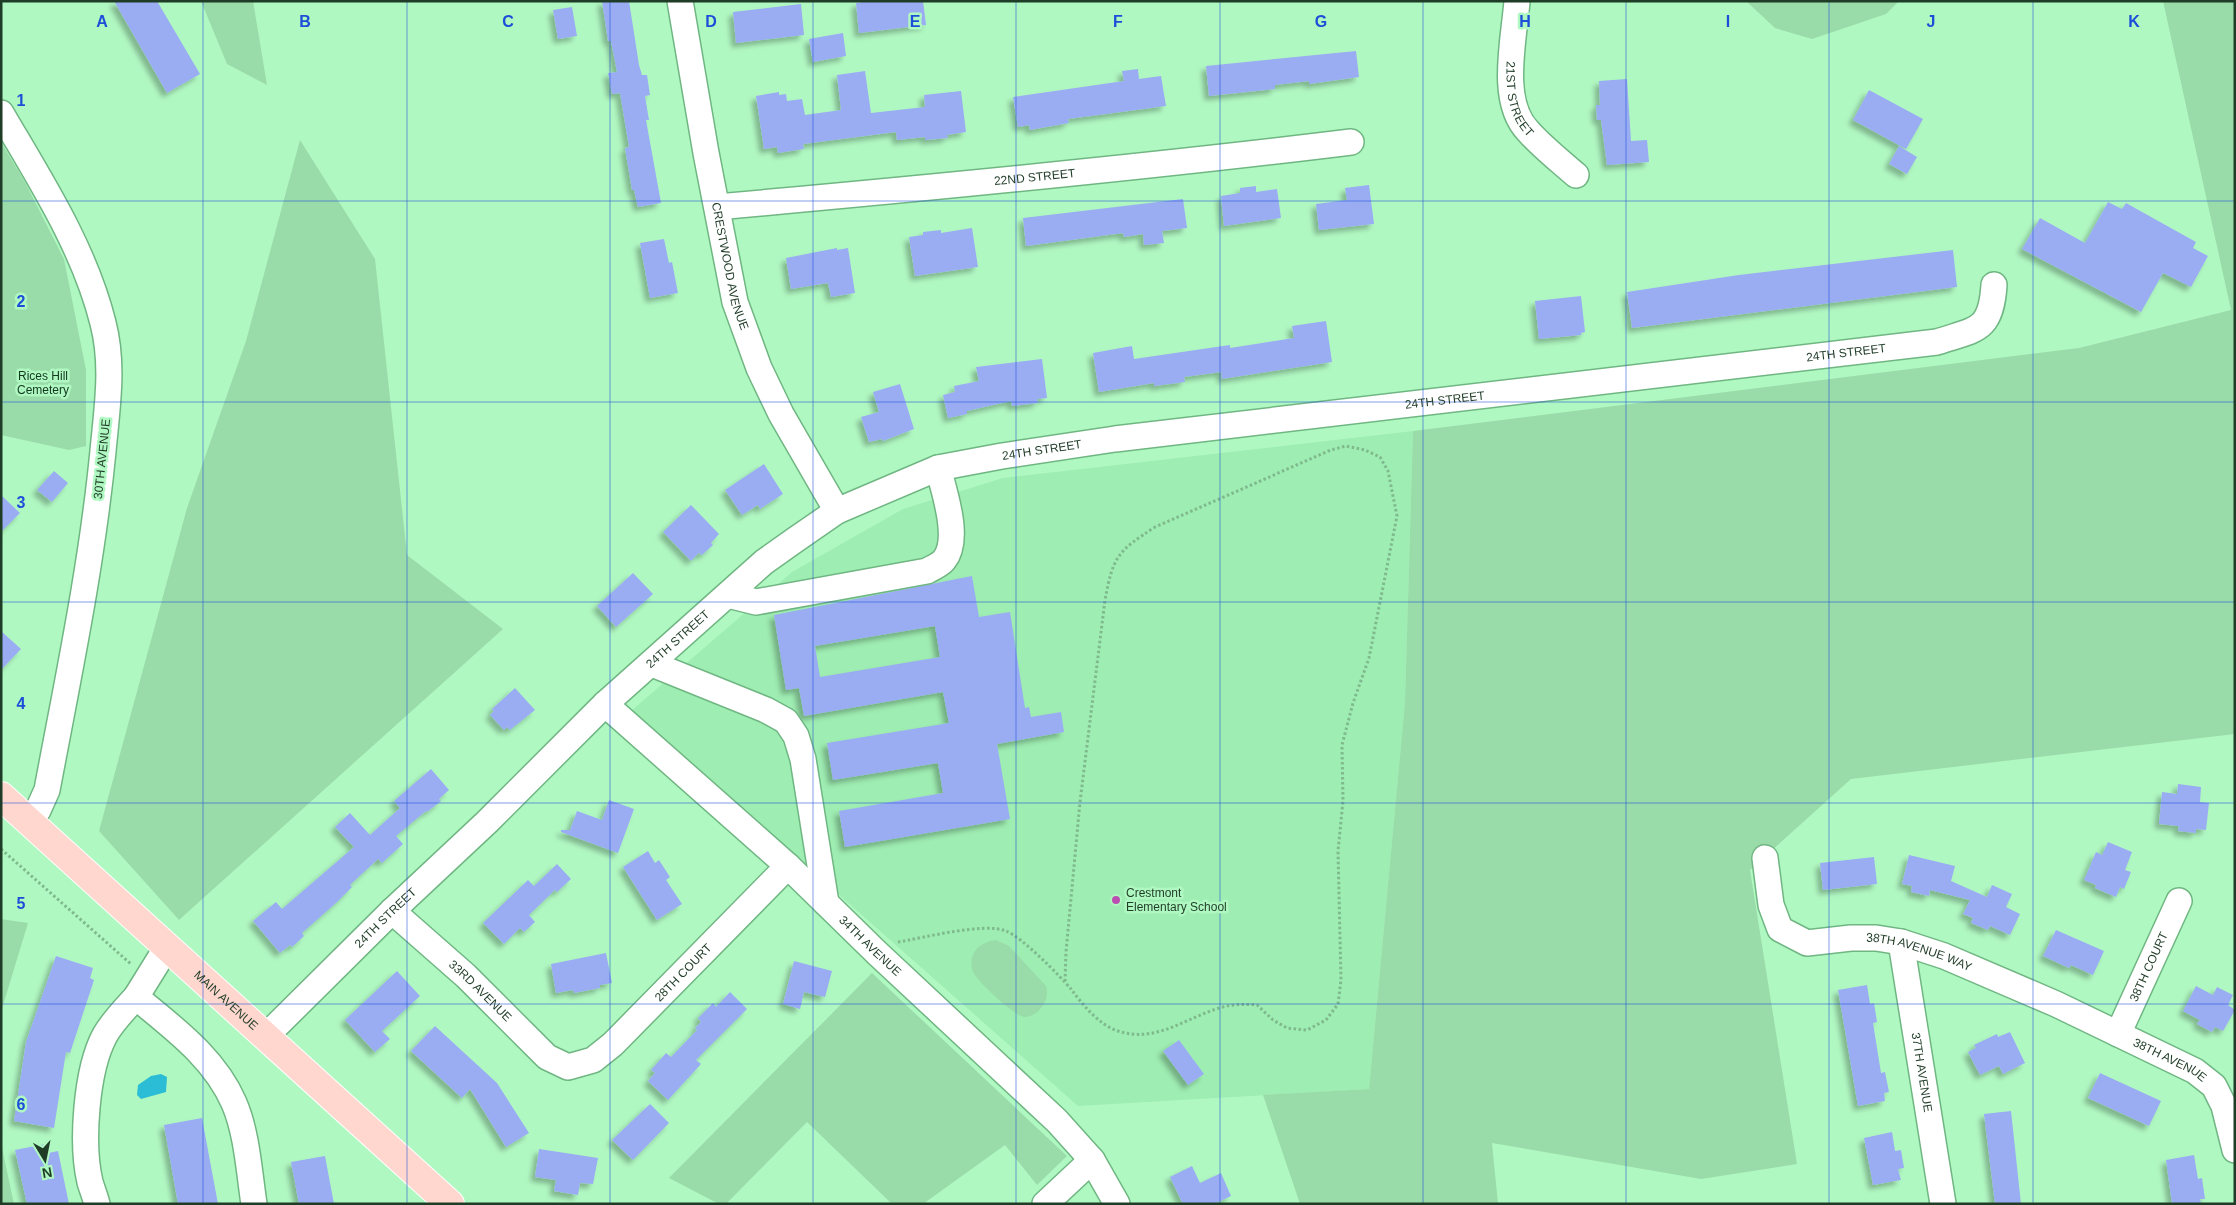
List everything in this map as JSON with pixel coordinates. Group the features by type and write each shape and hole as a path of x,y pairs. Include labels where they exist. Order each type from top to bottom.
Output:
{"main road":[{"name":"MAIN AVENUE","path":"1,796 450,1204"}],"street":[{"name":"CRESTWOOD AVENUE","path":"680,1 734,302 760,368 781,414 837,511"},
{"name":"21ST STREET","path":"1517,1 1510,89 1515,111 1527,130 1576,175"},
{"name":"30TH AVENUE","path":"1,113 80,253 104,324 110,374 98,496 80,614 47,790 38,810 29,822"},
{"name":"22ND STREET","path":"717,207 887,192 1245,155 1351,142"},
{"name":"24TH STREET","path":"266,1036 392,911 487,822 605,704 764,562 837,511 938,468 1002,456 1116,439 1937,342 1979,328 1993,307 1994,285"},
{"path":"728,595 756,602 928,571 945,560 953,536 938,468"},
{"path":"652,664 766,710 786,721 796,736 803,759 826,903"},
{"name":"34TH AVENUE","path":"605,704 788,866 870,946 1057,1121 1092,1160 1117,1204"},
{"name":"38TH AVENUE WAY","path":"1765,858 1771,905 1780,929 1807,943 1851,938 1876,938 1901,942 1944,956 1990,975 2118,1034"},
{"name":"28TH COURT","path":"568,1067 592,1060 613,1044 788,866"},
{"name":"38TH COURT","path":"2118,1034 2179,901"},
{"name":"33RD AVENUE","path":"392,911 466,976 547,1056 568,1067"},
{"name":"37TH AVENUE","path":"1901,942 1943,1204"},
{"path":"97,1204 90,1180 85,1133 90,1086 95,1062 104,1036 142,988 167,948"},
{"path":"142,988 209,1062 223,1082 234,1103 241,1126 254,1204"},
{"name":"38TH AVENUE","path":"2118,1034 2195,1071 2214,1086 2224,1106 2235,1150"},
{"path":"1045,1204 1092,1160"}],"path":[{"path":"870,946 981,928 1006,931 1024,944 1065,982 1088,1011 1118,1031 1145,1034 1174,1028 1222,1007 1241,1004 1257,1005 1273,1020 1287,1028 1307,1030 1326,1020 1338,1004 1341,980 1338,851 1343,801 1342,745 1353,703 1369,658 1397,516 1388,470 1380,457 1365,450 1346,446 1332,450 1155,527 1119,554 1110,574 1104,610 1080,802 1065,982"},
{"path":"1,849 142,988"}],"shaded area":[{"name":"Crestmont Elementary School","path":"1413,431 1405,702 1369,1089 1078,1106 631,711 792,572 903,509 1003,478"}],"green space":[{"path":"201,1 253,1 267,85 227,64"},
{"path":"1746,1 1899,1 1886,14 1812,39 1775,28"},
{"path":"2163,1 2235,1 2235,734 1851,779 1750,870 1797,1164 1701,1179 1492,1143 1498,1204 1300,1204 1263,1095 1369,1089 1405,702 1413,431 2079,348 2231,310"},
{"path":"300,140 375,259 407,555 503,629 179,920 99,831 187,508 246,341"},
{"name":"Rices Hill Cemetery","path":"1,142 26,184 64,259 86,370 86,446 69,450 1,435"},
{"path":"1,919 28,923 1,1012"},
{"path":"996,940 1009,946 1046,986 1047,995 1045,1003 1033,1015 1025,1017 1013,1011 989,990 973,972 973,954 980,946"},
{"path":"872,973 1067,1156 1037,1185 1005,1145 923,1204 892,1204 807,1122 726,1204 719,1204 669,1178"},
{"path":"1,1143 14,1204 1,1204"}],"water":[{"path":"161,1074 167,1077 166,1092 141,1099 137,1095 138,1085 151,1076"}],"building":[{"path":"114,1 157,1 200,74 167,93"},
{"path":"602,1 629,1 639,65 642,75 647,75 650,95 645,96 649,120 646,120 661,203 638,207 634,190 632,190 625,148 629,147 620,93 612,94 608,73 617,72 611,41 608,41"},
{"path":"869,1 923,1 926,25 859,33 856,3"},
{"path":"801,4 804,35 736,43 733,12"},
{"path":"572,7 577,36 558,39 553,10"},
{"path":"843,33 846,56 813,62 809,39"},
{"path":"1356,51 1359,77 1309,84 1309,81 1275,85 1275,89 1209,96 1206,66"},
{"path":"1138,69 1139,79 1161,76 1166,106 1068,119 1069,123 1030,130 1029,125 1018,127 1013,97 1124,81 1122,71"},
{"path":"865,71 871,113 925,107 924,95 961,91 966,132 947,135 948,138 925,140 925,137 897,140 896,132 803,144 804,149 778,153 777,147 764,149 756,96 779,92 779,95 786,94 787,101 802,99 805,115 841,110 837,75"},
{"path":"1627,79 1631,141 1647,140 1649,162 1607,165 1601,120 1597,120 1596,105 1600,105 1599,81"},
{"path":"1869,90 1923,119 1906,149 1853,120"},
{"path":"1899,146 1917,157 1907,174 1889,164"},
{"path":"1369,185 1374,224 1319,230 1316,204 1347,200 1345,188"},
{"path":"1256,186 1256,192 1277,189 1281,218 1224,226 1221,196 1240,193 1240,188"},
{"path":"1183,199 1187,228 1162,231 1164,243 1144,245 1143,234 1124,237 1123,233 1026,246 1023,218"},
{"path":"2108,202 2122,209 2126,203 2196,242 2193,248 2208,256 2191,287 2163,273 2141,312 2022,249 2040,218 2085,243"},
{"path":"972,228 978,267 915,276 909,237 923,235 923,232 941,230 941,233"},
{"path":"664,239 669,263 672,262 678,293 650,298 640,243"},
{"path":"837,248 837,250 848,248 855,293 831,297 828,283 791,289 786,258"},
{"path":"1953,250 1957,287 1632,328 1627,292 1739,275"},
{"path":"1581,296 1585,332 1581,333 1581,335 1539,339 1535,301"},
{"path":"1326,321 1332,362 1222,379 1221,372 1184,377 1185,382 1154,386 1154,383 1099,392 1093,353 1132,346 1134,359 1230,345 1230,348 1294,338 1292,326"},
{"path":"1042,359 1047,398 1037,399 1038,403 1012,406 1011,401 967,411 967,414 948,418 943,395 955,392 954,386 979,381 976,367"},
{"path":"900,384 914,429 883,441 882,439 869,442 861,417 879,412 873,392"},
{"path":"764,464 783,494 760,509 758,505 742,515 725,490"},
{"path":"54,471 68,483 52,502 37,490"},
{"path":"1,495 20,513 1,532"},
{"path":"691,505 719,534 711,543 713,545 702,555 699,553 691,561 663,532"},
{"path":"633,573 653,594 616,627 597,606"},
{"path":"972,576 979,617 1010,612 1025,708 1029,707 1031,717 1061,712 1064,732 997,744 1010,819 845,847 839,811 943,793 938,763 833,780 827,743 949,723 943,692 804,716 799,688 786,690 774,615","holes":["935,626 940,657 820,677 815,646"]},
{"path":"1,631 21,649 1,670"},
{"path":"515,688 535,710 510,730 507,727 504,730 490,715 494,711 492,709"},
{"path":"431,769 449,790 439,799 441,801 396,836 403,844 382,863 378,859 350,885 352,887 336,903 302,933 304,936 292,947 290,945 280,953 253,921 276,902 282,909 354,847 335,827 350,813 370,835 400,808 394,801"},
{"path":"2178,784 2201,787 2200,802 2209,803 2206,830 2196,829 2196,833 2178,831 2179,826 2159,824 2162,792 2177,794"},
{"path":"609,800 634,809 618,853 561,832 561,830 570,830 577,811 602,820"},
{"path":"2108,842 2132,852 2125,870 2131,872 2124,889 2120,887 2116,897 2095,888 2096,885 2084,880 2096,852 2102,855"},
{"path":"648,851 655,863 659,860 670,877 666,880 682,904 657,920 623,867"},
{"path":"1909,855 1955,866 1951,881 1987,897 1992,885 2012,894 2006,907 2020,914 2010,935 1990,926 1988,930 1971,923 1973,918 1963,914 1970,900 1930,890 1929,896 1911,892 1912,886 1902,884"},
{"path":"1874,857 1877,884 1823,890 1820,863"},
{"path":"557,864 571,879 557,892 555,890 529,915 535,922 524,932 520,928 504,944 483,923 528,880 534,886"},
{"path":"2056,930 2104,951 2093,975 2071,965 2069,968 2043,956"},
{"path":"606,953 612,983 600,985 600,988 574,993 573,990 556,993 551,964"},
{"path":"56,956 93,968 90,978 94,980 70,1053 66,1052 54,1128 14,1121 26,1042"},
{"path":"794,961 832,971 825,997 804,992 800,1009 783,1004"},
{"path":"397,971 420,996 382,1031 390,1039 375,1052 345,1020"},
{"path":"1867,985 1870,1004 1874,1003 1877,1022 1873,1023 1881,1073 1885,1072 1889,1092 1884,1093 1885,1101 1858,1106 1838,990"},
{"path":"2196,986 2213,995 2217,987 2233,995 2228,1005 2235,1010 2223,1031 2215,1027 2212,1032 2197,1024 2200,1020 2183,1011"},
{"path":"730,992 747,1009 696,1060 701,1064 668,1100 648,1081 655,1073 651,1070 666,1053 671,1057 697,1030 695,1028 701,1022 698,1018 713,1003 716,1007"},
{"path":"435,1026 497,1083 529,1133 506,1147 470,1089 462,1098 411,1051"},
{"path":"2010,1032 2025,1063 2003,1074 1999,1066 1980,1075 1968,1052 1976,1048 1974,1045 1997,1034 1998,1037"},
{"path":"1179,1040 1204,1074 1188,1085 1163,1051"},
{"path":"2100,1073 2161,1101 2149,1126 2088,1098"},
{"path":"650,1104 669,1123 633,1160 612,1140"},
{"path":"2011,1111 2021,1204 1995,1204 1984,1114"},
{"path":"202,1118 218,1204 178,1204 164,1125"},
{"path":"1892,1132 1895,1151 1901,1150 1904,1168 1898,1169 1901,1180 1873,1185 1864,1138"},
{"path":"51,1143 49,1153 58,1151 69,1204 27,1204 15,1150"},
{"path":"539,1149 598,1158 593,1184 580,1183 578,1195 554,1191 556,1180 535,1177"},
{"path":"2194,1155 2198,1179 2202,1178 2205,1199 2200,1199 2201,1204 2172,1204 2166,1160"},
{"path":"325,1156 334,1204 299,1204 291,1162"},
{"path":"1192,1166 1200,1183 1221,1173 1231,1196 1214,1204 1183,1204 1170,1177"}],"place":[{"name":"Crestmont Elementary School","path":"1116,900"}]}
